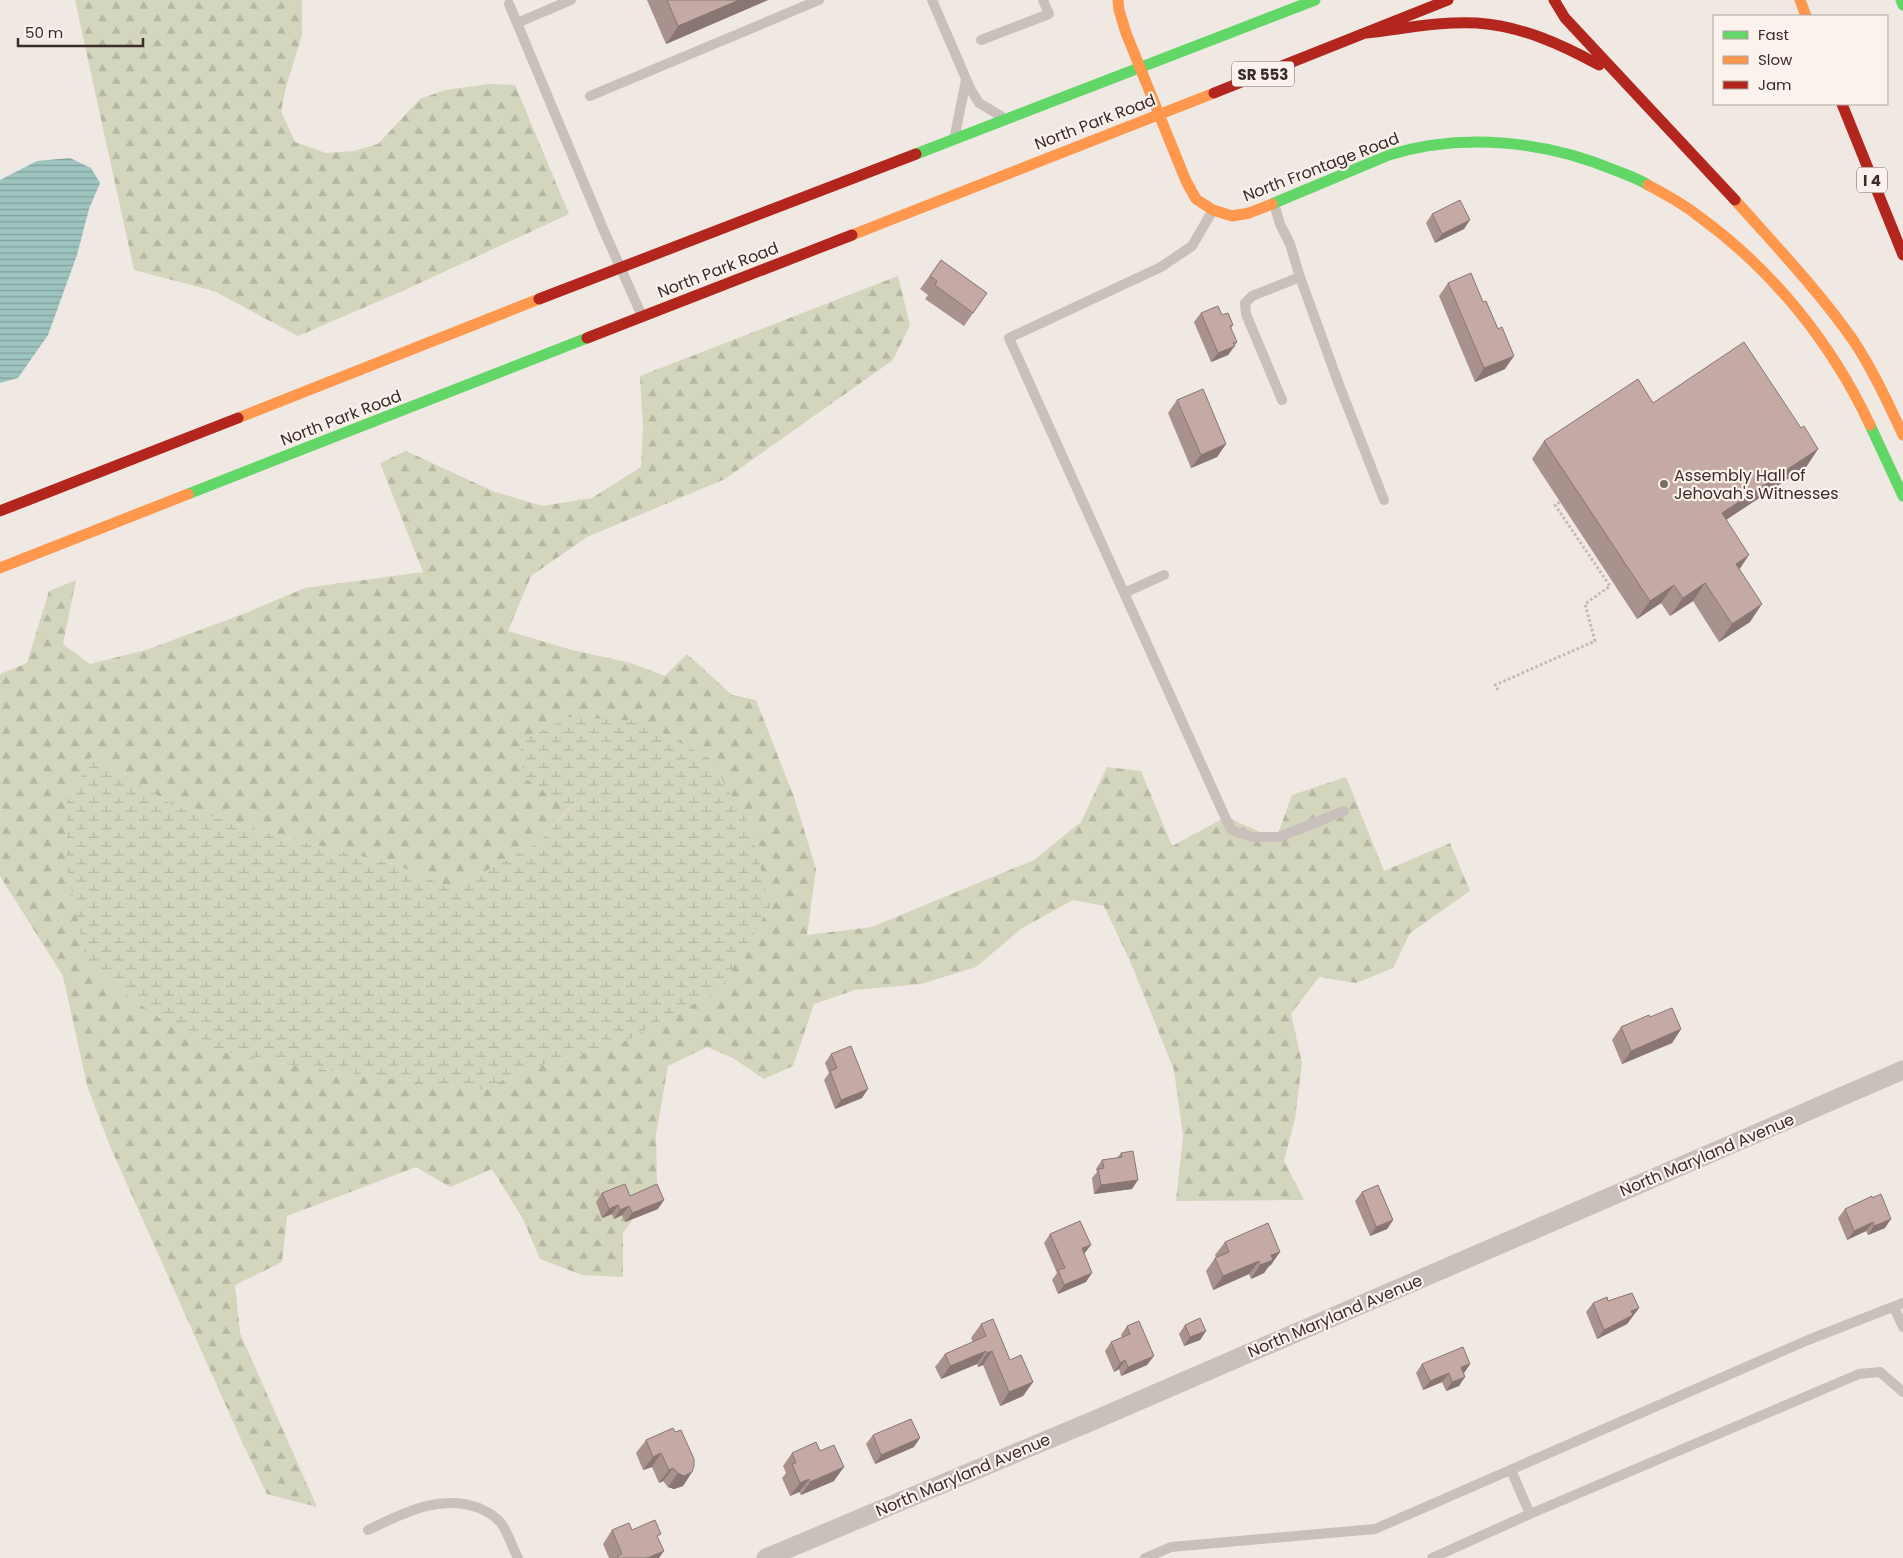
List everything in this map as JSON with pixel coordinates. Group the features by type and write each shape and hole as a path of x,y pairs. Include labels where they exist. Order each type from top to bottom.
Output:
{"main road":[{"name":"North Frontage Road","path":"1118,0 1126,33 1186,182 1196,199 1213,210 1232,216 1249,213 1404,151 1445,144 1499,142 1552,148 1590,158 1630,174 1684,205 1745,252 1792,302 1827,348 1856,398 1903,496"},
{"name":"North Park Road","path":"0,511 620,268 1315,0"},
{"name":"North Park Road","path":"1,565 642,317 1448,0"},
{"path":"1554,0 1565,18 1718,181 1810,285 1853,340 1884,393 1903,435"},
{"path":"1800,0 1806,15"},
{"path":"1901,0 1903,5"},
{"path":"1367,33 1449,24 1477,23 1512,28 1546,38 1579,53 1620,78"},
{"name":"I 4","path":"1842,105 1903,255"}],"street":[{"name":"North Maryland Avenue","path":"766,1558 1097,1419 1903,1070"}],"lane":[{"path":"517,23 571,0"},
{"path":"590,96 819,0"},
{"path":"932,0 966,80 980,103 1006,120"},
{"path":"981,40 1049,14 1044,0"},
{"path":"510,4 642,317"},
{"path":"954,140 966,80"},
{"path":"1274,203 1280,224 1290,244 1300,277 1384,500"},
{"path":"1213,210 1192,246 1161,268 1009,338 1231,830 1252,837 1279,837 1344,811"},
{"path":"1282,400 1246,314 1245,303 1252,296 1300,277"},
{"path":"1124,593 1164,575"},
{"path":"1145,1558 1170,1547 1375,1529 1808,1340 1898,1305 1903,1327"},
{"path":"1432,1558 1530,1514 1859,1374 1880,1372 1903,1392"},
{"path":"1511,1470 1530,1514"},
{"path":"368,1530 412,1510 448,1502 469,1504 485,1510 500,1522 518,1558"}],"path":[{"path":"1498,690 1495,685 1595,641 1585,604 1610,586 1555,505 1560,502"}],"green space":[{"path":"75,0 302,0 302,35 286,87 281,111 295,142 326,153 354,151 378,144 420,99 445,90 489,84 515,85 569,214 407,289 298,336 214,291 134,270"},
{"path":"898,276 910,325 893,360 725,479 587,537 531,576 508,631 572,650 631,663 665,676 687,654 732,695 756,700 794,797 816,869 807,935 872,927 1034,860 1081,822 1107,767 1141,771 1172,846 1226,817 1276,839 1292,795 1346,777 1384,871 1450,843 1470,891 1410,933 1393,968 1356,983 1319,977 1291,1014 1302,1063 1295,1119 1284,1161 1304,1200 1176,1201 1183,1136 1174,1070 1130,961 1104,906 1073,900 1022,928 976,967 921,984 855,990 814,1004 793,1066 764,1079 733,1058 707,1047 668,1066 656,1134 657,1187 623,1233 623,1277 582,1275 540,1259 523,1219 492,1169 450,1187 416,1167 287,1216 282,1262 235,1285 240,1333 317,1507 267,1494 109,1144 87,1085 63,976 0,876 0,674 27,663 49,591 76,580 63,644 90,664 146,650 246,613 305,588 423,572 380,463 406,451 495,492 542,506 592,498 641,467 643,426 640,376","holes":["93,754 172,805 286,838 397,865 452,889 538,843 570,807 523,777 770,907 671,1015 628,1040 528,1069 481,1090 295,1066 199,1047 67,868 67,802"]},
{"path":"569,717 640,721 709,758 751,827 770,907 718,992 671,1015 628,1040 528,1069 481,1090 295,1066 199,1047 87,966 67,868 67,802 93,754 172,805 286,838 397,865 452,889 538,843 570,808 523,777 520,741"}],"water":[{"path":"70,158 91,168 100,183 89,209 77,255 48,335 18,378 0,383 0,180 37,161"}],"building":[{"path":"667,0 739,0 678,26"},
{"path":"1460,200 1470,220 1442,234 1432,214"},
{"path":"941,260 987,293 973,313 935,285 937,281 930,276"},
{"path":"1471,273 1483,302 1486,301 1498,329 1502,327 1514,356 1484,368 1448,283"},
{"path":"1218,306 1222,315 1228,313 1233,325 1230,326 1237,342 1233,343 1235,346 1218,353 1201,313"},
{"name":"Assembly Hall of Jehovah's Witnesses","path":"1744,342 1801,428 1804,426 1818,449 1722,513 1749,555 1736,564 1762,604 1732,624 1705,583 1683,598 1674,585 1650,601 1544,441 1638,379 1653,403"},
{"path":"1203,389 1226,444 1201,455 1177,400"},
{"path":"1672,1008 1681,1029 1631,1051 1621,1027"},
{"path":"851,1046 868,1089 841,1100 830,1071 837,1068 831,1054"},
{"path":"1133,1151 1138,1180 1101,1185 1098,1169 1104,1168 1102,1160 1122,1157 1121,1153"},
{"path":"625,1184 630,1196 657,1184 664,1200 632,1213 629,1206 620,1210 618,1205 609,1209 602,1193"},
{"path":"1378,1185 1393,1220 1376,1227 1362,1192"},
{"path":"1881,1194 1891,1219 1874,1226 1873,1222 1854,1231 1845,1209 1872,1196 1872,1198"},
{"path":"1080,1221 1091,1245 1082,1248 1092,1273 1064,1285 1058,1270 1065,1268 1050,1234"},
{"path":"1268,1223 1280,1252 1271,1255 1273,1260 1260,1265 1259,1261 1223,1276 1215,1258 1229,1252 1225,1242"},
{"path":"1632,1293 1639,1308 1631,1311 1633,1315 1604,1330 1593,1303 1607,1297 1608,1301"},
{"path":"1200,1318 1206,1331 1190,1337 1185,1325"},
{"path":"993,1319 1010,1360 1021,1355 1033,1382 1009,1392 992,1351 987,1353 986,1351 950,1366 945,1354 986,1336 981,1324"},
{"path":"1139,1321 1154,1356 1128,1367 1125,1360 1120,1363 1111,1342 1130,1334 1127,1326"},
{"path":"1463,1347 1470,1364 1461,1367 1465,1377 1452,1382 1449,1373 1430,1381 1422,1364"},
{"path":"911,1419 920,1438 881,1455 873,1435"},
{"path":"673,1428 675,1432 681,1430 694,1459 692,1472 684,1476 673,1468 669,1470 661,1453 653,1457 646,1440"},
{"path":"816,1442 820,1451 834,1445 844,1467 810,1482 809,1479 800,1483 792,1464 796,1463 792,1453"},
{"path":"655,1520 661,1534 657,1536 664,1551 647,1558 618,1558 617,1556 622,1554 612,1530 629,1523 632,1530"}],"traffic: fast":[{"path":"916,154 1315,0"},
{"path":"1901,0 1903,5"},
{"path":"1272,204 1389,155 1417,148 1475,142 1504,143 1562,153 1590,161 1633,177 1648,185"},
{"path":"188,494 587,338"},
{"path":"1870,425 1903,496"}],"traffic: slow":[{"path":"1118,0 1126,33 1186,181 1196,199 1213,210 1232,216 1249,213 1272,204"},
{"path":"1800,0 1806,15"},
{"path":"852,235 1214,93"},
{"path":"1648,185 1685,207 1724,236 1774,283 1818,336 1854,394 1870,425"},
{"path":"1735,200 1840,321 1874,375 1903,435"},
{"path":"238,418 539,299"},
{"path":"0,568 188,494"}],"traffic: jam":[{"path":"1214,93 1448,0"},
{"path":"1554,0 1565,18 1735,200"},
{"path":"1367,33 1449,23 1493,25 1540,37 1599,65"},
{"path":"1842,105 1903,255"},
{"path":"539,299 916,154"},
{"path":"587,338 852,235"},
{"path":"0,511 238,418"}],"place":[{"name":"Assembly Hall of Jehovah's Witnesses","path":"1664,484"}]}
